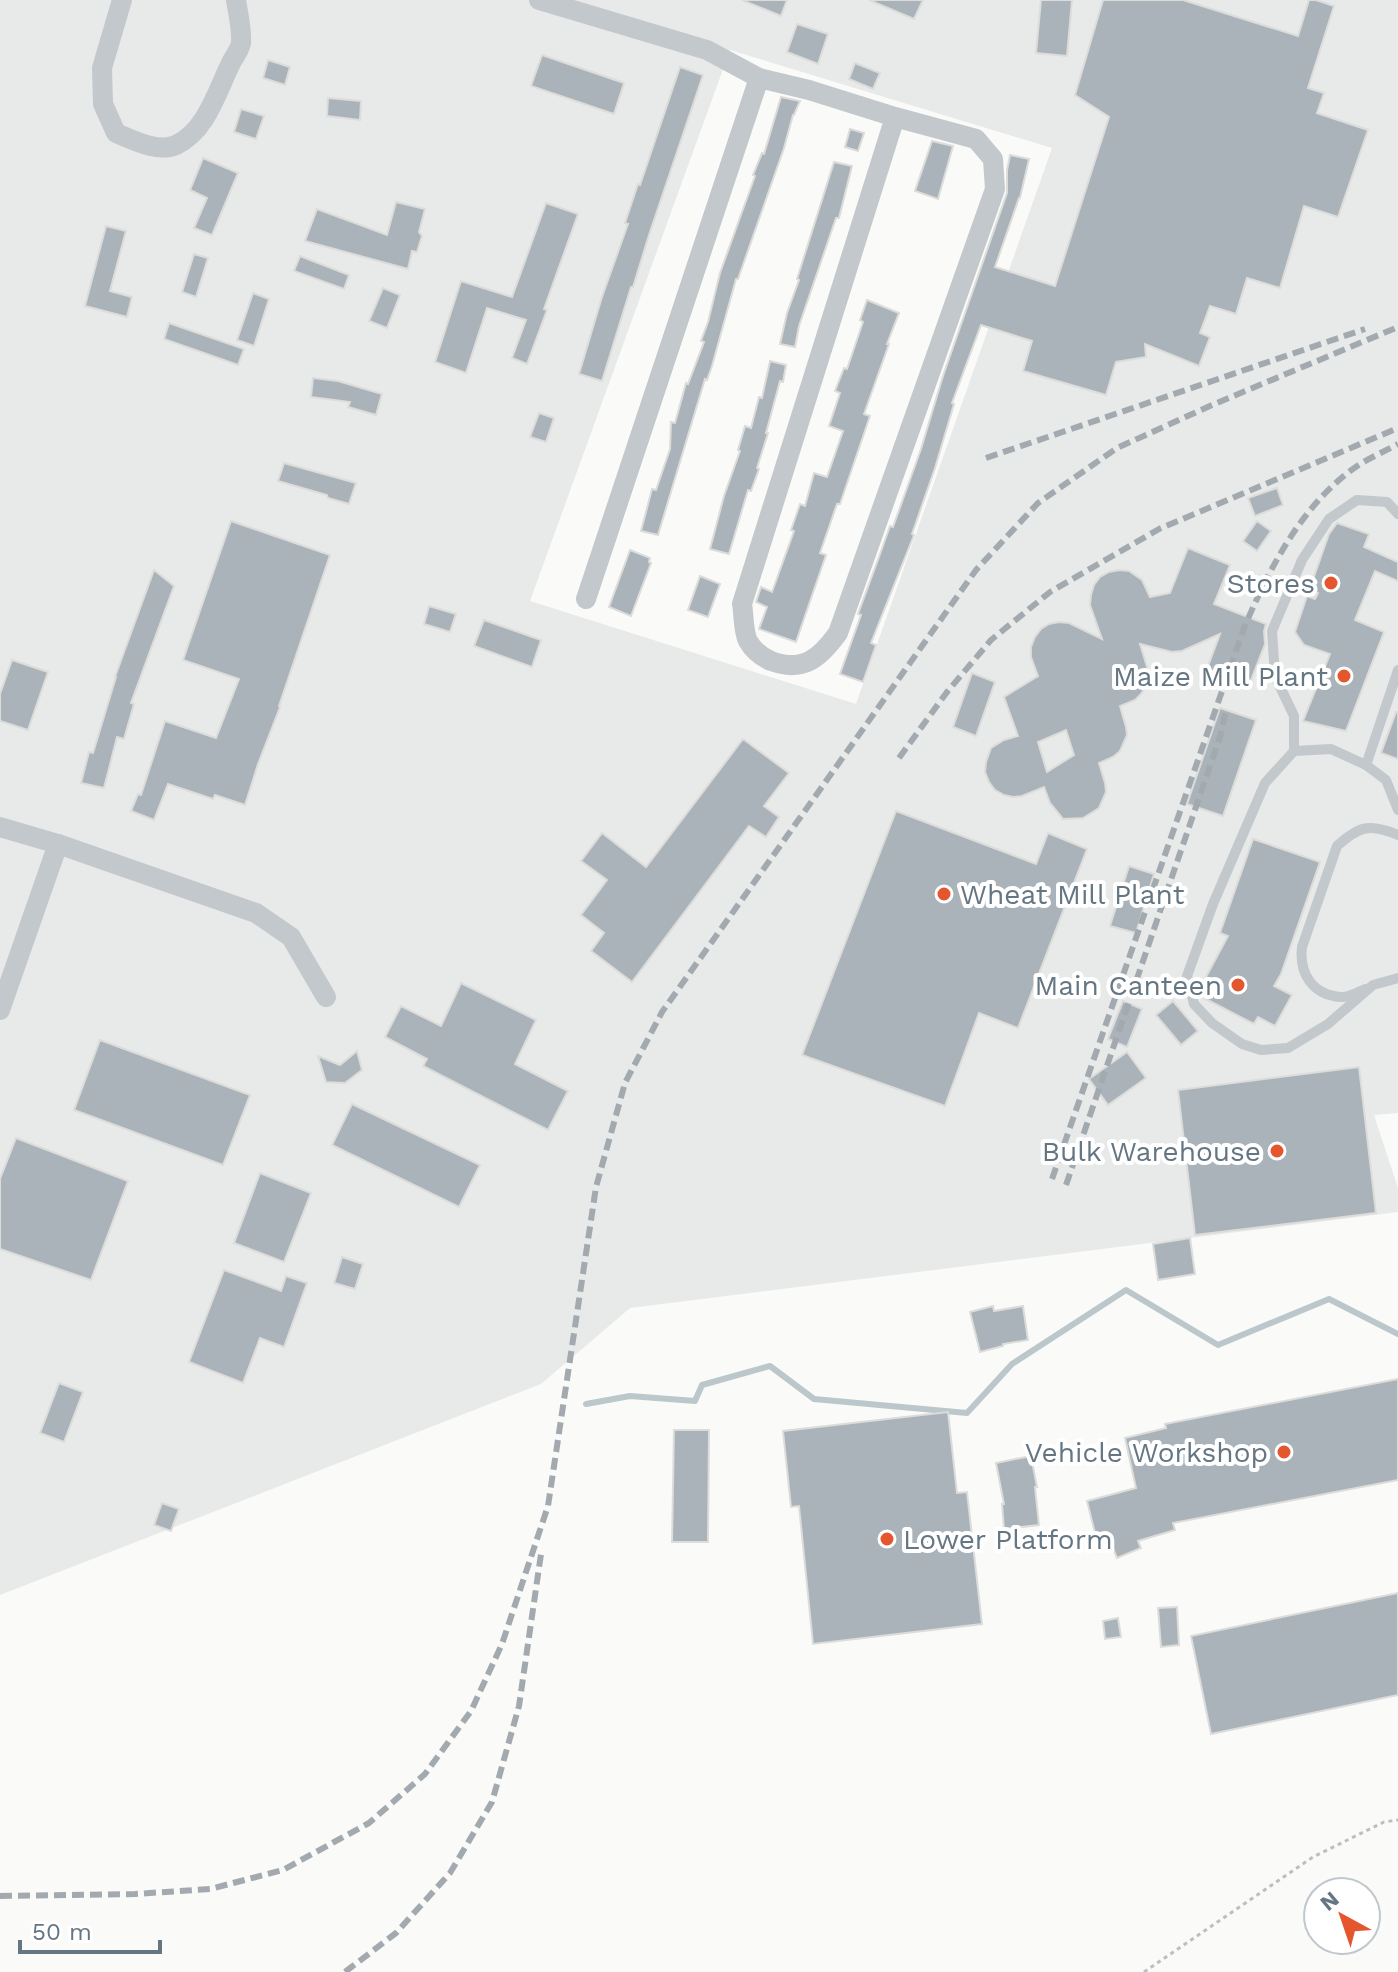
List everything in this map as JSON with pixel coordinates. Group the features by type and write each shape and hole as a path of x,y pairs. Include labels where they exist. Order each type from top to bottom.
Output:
{"street":[{"path":"122,0 102,68 103,104 116,133 161,147 174,146 191,134 205,117 221,86 241,45 236,0"},
{"path":"539,0 707,50 759,78 976,139 993,159 995,189 838,633 825,650 808,662 786,667 761,657 747,640 742,604 895,117"},
{"path":"586,599 759,78"},
{"path":"0,827 256,913 291,937 326,997"},
{"path":"0,1010 58,844"}],"lane":[{"path":"1373,985 1328,1024 1288,1048 1261,1050 1242,1044 1212,1023 1194,1004 1187,976 1213,904 1265,783 1294,751 1294,716 1275,676 1272,631 1302,560 1329,519 1357,500 1387,502 1398,514"},
{"path":"1366,765 1398,670"},
{"path":"1294,751 1331,749 1366,765 1386,780 1398,810"},
{"path":"1398,835 1375,827 1364,828 1348,835 1337,846 1302,947 1300,963 1309,982 1323,992 1343,998 1398,978"}],"path":[{"path":"1144,1972 1313,1857 1384,1822 1398,1820"}],"shaded area":[{"path":"0,0 1398,0 1398,1113 1374,1115 1398,1188 1398,1212 630,1308 541,1384 0,1595","holes":["730,50 1052,148 856,704 530,601"]}],"building":[{"path":"742,0 787,0 781,16"},
{"path":"869,0 923,0 914,19"},
{"path":"1041,0 1072,0 1067,56 1036,53"},
{"path":"1103,0 1183,0 1298,36 1309,0 1334,6 1308,88 1324,93 1317,113 1368,130 1338,217 1304,206 1280,288 1247,278 1236,314 1210,306 1200,333 1210,337 1199,366 1145,344 1146,357 1116,362 1106,395 1023,371 1032,341 981,325 952,403 914,535 871,643 876,645 863,682 840,674 861,615 858,614 921,449 1007,193 1010,155 1029,159 1020,198 995,267 1055,286 1109,117 1075,95"},
{"path":"797,24 828,34 818,64 787,52"},
{"path":"542,55 624,83 614,114 531,86"},
{"path":"268,60 290,67 285,85 263,78"},
{"path":"855,63 880,73 873,89 849,79"},
{"path":"680,67 703,75 602,381 579,374 628,224 625,223"},
{"path":"781,97 800,101 736,279 658,535 641,531 652,489 656,490 670,449 671,422 675,423 686,383 704,342 701,341 720,273 753,175 764,154"},
{"path":"328,98 361,101 360,120 327,116"},
{"path":"241,109 264,116 256,139 234,132"},
{"path":"850,129 864,133 858,151 845,147"},
{"path":"932,141 953,146 938,199 915,191"},
{"path":"203,158 238,173 212,235 194,228 207,198 190,190"},
{"path":"834,162 852,166 839,218 836,218 799,326 795,347 780,344 797,279"},
{"path":"396,202 425,209 419,232 422,236 417,252 412,251 408,269 305,241 317,209 387,235"},
{"path":"546,203 578,214 527,364 512,358 526,320 487,308 466,373 435,362 461,281 512,297"},
{"path":"106,226 126,231 110,291 132,297 127,317 85,306"},
{"path":"194,254 208,258 196,297 182,292"},
{"path":"300,256 349,275 344,289 294,271"},
{"path":"383,288 400,295 387,328 369,321"},
{"path":"253,293 269,299 254,346 237,340"},
{"path":"867,300 899,313 864,414 870,416 820,553 826,555 796,642 759,629 767,607 756,602 761,587 772,592 794,531 791,530 800,504 805,506 814,473 827,477 843,431 829,426 840,393 835,391 844,368 847,369"},
{"path":"169,323 244,349 238,365 164,339"},
{"path":"770,361 786,365 759,469 751,491 748,490 729,554 710,549 745,426 751,428"},
{"path":"313,378 338,381 382,394 376,415 348,407 350,402 311,397"},
{"path":"539,413 554,418 546,442 530,437"},
{"path":"284,463 356,483 349,504 278,481"},
{"path":"1277,488 1283,505 1255,516 1248,498"},
{"path":"231,521 330,555 245,805 215,795 213,799 168,784 154,820 131,811 138,794 141,795 165,721 216,738 239,679 183,660"},
{"path":"1257,521 1271,531 1257,551 1243,541"},
{"path":"1337,523 1369,534 1364,547 1398,562 1398,581 1375,571 1355,620 1384,632 1346,731 1303,721 1330,654 1304,645 1295,632 1307,596 1315,599 1318,593 1310,588 1329,534"},
{"path":"1188,548 1230,565 1214,604 1266,624 1265,644 1249,685 1207,669 1220,634 1182,651 1172,652 1140,644 1148,670 1146,686 1135,700 1120,706 1127,735 1120,751 1099,763 1106,792 1099,808 1083,818 1063,819 1050,803 1044,787 1013,797 995,790 985,772 991,748 1018,736 1004,697 1038,676 1031,647 1041,629 1049,624 1069,623 1102,639 1090,605 1091,595 1100,577 1109,572 1129,571 1142,580 1150,597 1170,593","holes":["1066,730 1074,755 1047,772 1038,742"]},
{"path":"630,550 650,558 651,563 631,616 609,607"},
{"path":"154,570 174,586 131,703 134,704 124,739 117,737 104,788 81,783 89,752 93,753 115,677"},
{"path":"700,576 720,584 708,617 688,610"},
{"path":"429,606 456,614 450,632 424,624"},
{"path":"484,620 541,640 532,667 474,646"},
{"path":"12,660 48,672 28,730 0,721 0,694"},
{"path":"972,673 995,682 976,736 953,727"},
{"path":"1220,708 1256,720 1223,816 1187,804"},
{"path":"1398,712 1398,759 1381,753"},
{"path":"743,739 789,773 764,806 779,817 766,837 749,826 632,982 591,951 604,933 581,915 607,880 581,861 602,833 646,867"},
{"path":"896,811 1036,864 1048,833 1087,849 1018,1028 979,1013 945,1106 802,1055"},
{"path":"1253,839 1320,862 1274,986 1292,995 1275,1026 1258,1017 1254,1024 1200,996 1199,990 1228,936 1220,933"},
{"path":"1129,866 1154,874 1136,933 1110,926"},
{"path":"461,983 536,1020 515,1064 568,1091 548,1130 423,1066 427,1059 385,1037 401,1006 441,1026"},
{"path":"1123,1001 1142,1009 1127,1047 1108,1039"},
{"path":"1173,1001 1198,1031 1181,1045 1156,1015"},
{"path":"100,1040 250,1095 223,1165 74,1110"},
{"path":"357,1051 362,1070 345,1083 326,1082 318,1056 340,1065"},
{"path":"1127,1052 1146,1078 1108,1105 1089,1079"},
{"name":"Bulk Warehouse","path":"1359,1067 1376,1213 1195,1235 1178,1090"},
{"path":"352,1104 480,1165 459,1207 332,1145"},
{"path":"16,1138 128,1181 91,1280 0,1249 0,1179"},
{"path":"260,1173 311,1193 284,1262 234,1243"},
{"path":"1190,1238 1195,1274 1158,1280 1153,1244"},
{"path":"342,1257 363,1264 355,1289 334,1283"},
{"path":"224,1270 281,1291 286,1276 307,1283 284,1347 260,1338 243,1383 189,1362"},
{"path":"993,1306 994,1311 1023,1306 1028,1340 980,1352 970,1312"},
{"name":"Vehicle Workshop","path":"1398,1379 1398,1480 1173,1523 1175,1530 1138,1541 1141,1548 1117,1558 1108,1536 1097,1541 1087,1501 1136,1488 1125,1438 1166,1428 1165,1424"},
{"path":"59,1383 83,1392 64,1442 40,1433"},
{"path":"948,1412 957,1493 967,1492 982,1624 813,1644 799,1506 791,1507 783,1431"},
{"path":"674,1430 709,1430 708,1542 672,1542"},
{"path":"1031,1456 1039,1525 1004,1529 1004,1504 996,1463"},
{"path":"162,1503 179,1509 171,1531 154,1525"},
{"path":"1398,1593 1398,1695 1211,1734 1191,1636"},
{"path":"1177,1607 1179,1645 1161,1647 1158,1608"},
{"path":"1118,1618 1121,1637 1105,1639 1103,1621"}],"waterway":[{"path":"586,1404 630,1396 695,1401 702,1385 770,1366 814,1399 967,1413 1012,1364 1126,1290 1218,1345 1329,1299 1398,1334"}],"railway":[{"path":"0,1896 135,1894 210,1889 283,1870 369,1823 425,1774 471,1711 502,1644 548,1506 596,1187 625,1083 662,1012 976,570 1038,503 1117,448 1398,327"},
{"path":"986,458 1365,329"},
{"path":"899,758 947,692 991,640 1050,592 1159,529 1398,428"},
{"path":"1052,1179 1254,605 1290,537 1321,497 1360,464 1398,444"},
{"path":"1066,1185 1220,737 1226,710"},
{"path":"345,1972 396,1933 450,1873 492,1802 519,1706 541,1554"}],"place":[{"name":"Stores","path":"1331,583"},
{"name":"Maize Mill Plant","path":"1344,676"},
{"name":"Wheat Mill Plant","path":"944,894"},
{"name":"Main Canteen","path":"1238,985"},
{"name":"Bulk Warehouse","path":"1277,1151"},
{"name":"Vehicle Workshop","path":"1284,1452"},
{"name":"Lower Platform","path":"887,1539"}]}
